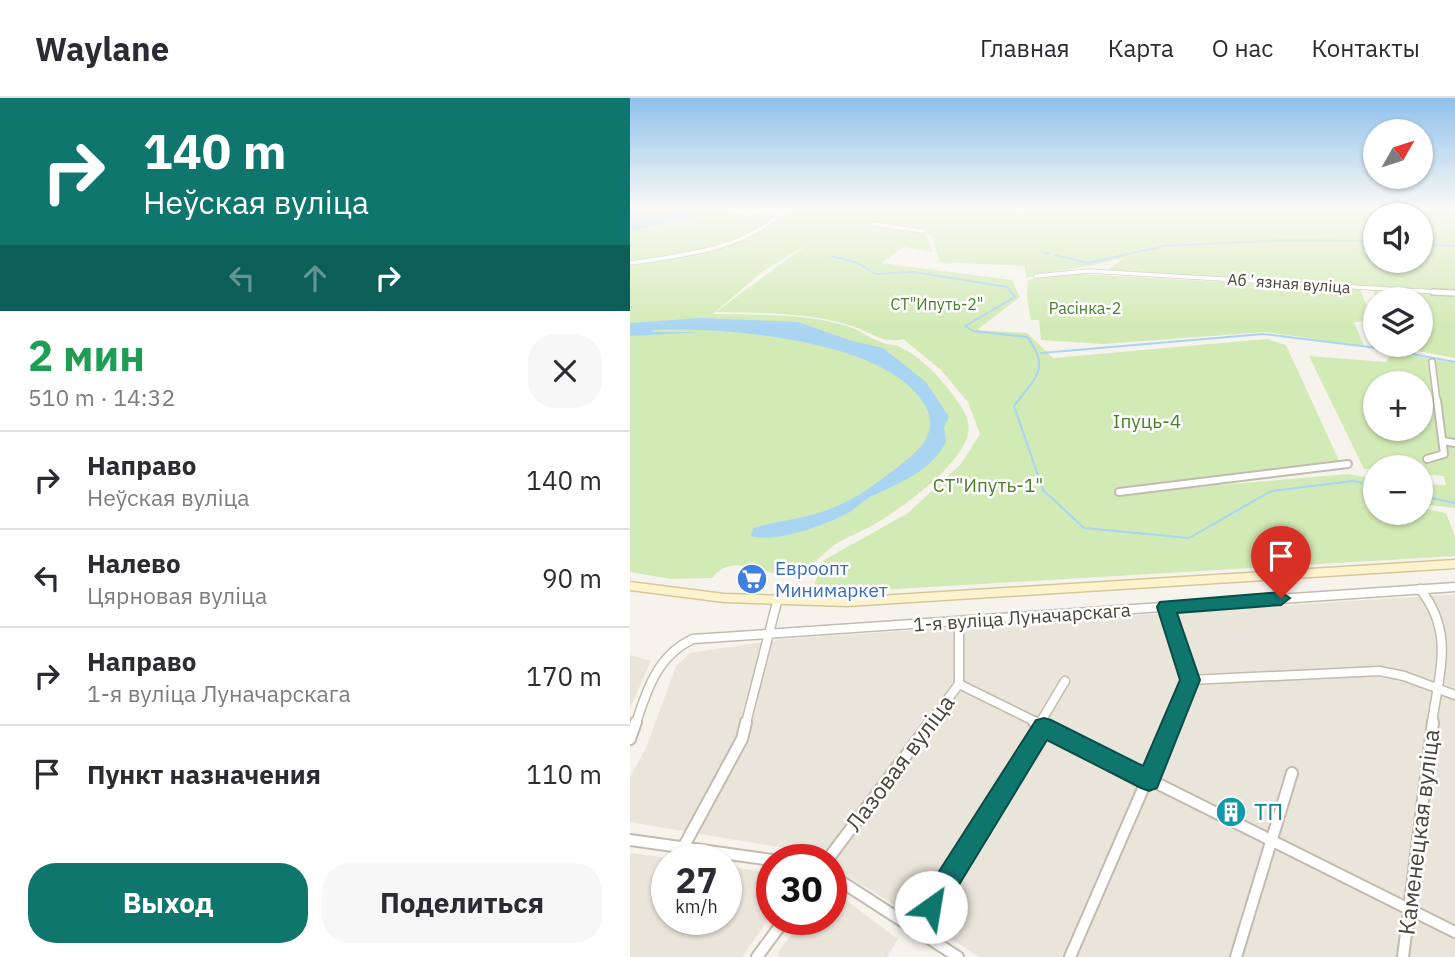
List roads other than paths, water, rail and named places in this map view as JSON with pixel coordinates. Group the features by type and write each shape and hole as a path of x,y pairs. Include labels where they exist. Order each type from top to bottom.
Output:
{"street":[{"path":"630,263 709,249"},
{"name":"Абʼязная вуліца","path":"1036,276 1063,271 1089,271 1455,293"},
{"path":"1432,362 1444,454 1433,457"},
{"path":"1443,441 1455,443"},
{"path":"1119,492 1348,464"},
{"path":"630,586 673,593 778,602 899,600 1455,564"},
{"name":"1-я вуліца Луначарскага","path":"630,739 663,658 675,646 704,637 1455,587"},
{"name":"Каменецкая вуліца","path":"1403,957 1443,628 1434,607 1420,589"},
{"path":"685,844 742,739 778,602"},
{"path":"1070,957 1149,780 1190,680 1166,607"},
{"name":"Лазовая вуліца","path":"839,844 959,684 959,621"},
{"path":"1190,680 1380,671 1404,676 1455,695"},
{"path":"917,929 1041,726 1065,681"},
{"path":"959,684 1455,932"},
{"path":"1236,957 1270,838 1292,774"},
{"path":"630,840 666,844"},
{"path":"847,885 958,957"},
{"path":"757,957 773,935"}],"water":[{"path":"700,318 798,322 852,341 883,348 926,382 949,417 944,427 946,442 922,469 868,498 846,514 786,535 762,538 751,536 753,528 825,511 868,489 921,447 929,431 928,412 923,402 903,381 874,364 800,341 720,331 655,330 650,332 702,332 630,336 630,323"}],"waterway":[{"path":"1055,255 1088,263 1150,249"},
{"path":"1042,252 1050,254"},
{"path":"831,256 858,263 875,274 914,272 1007,287 1015,297 965,326 973,331 1027,337 1034,348 1039,365 1037,373 1014,406 1043,490 1084,528 1189,538 1271,491 1354,481 1363,483"},
{"path":"1041,353 1263,334 1363,346"},
{"path":"1428,357 1455,362"},
{"path":"1433,498 1455,503"}],"place":[{"name":"Евроопт Минимаркет","path":"752,579"},
{"name":"ТП","path":"1231,812"}],"park label":[{"name":"СТ\"Ипуть-2\"","path":"937,304"},
{"name":"Расінка-2","path":"1085,308"},
{"name":"Іпуць-4","path":"1147,421"},
{"name":"СТ\"Ипуть-1\"","path":"988,485"}]}
